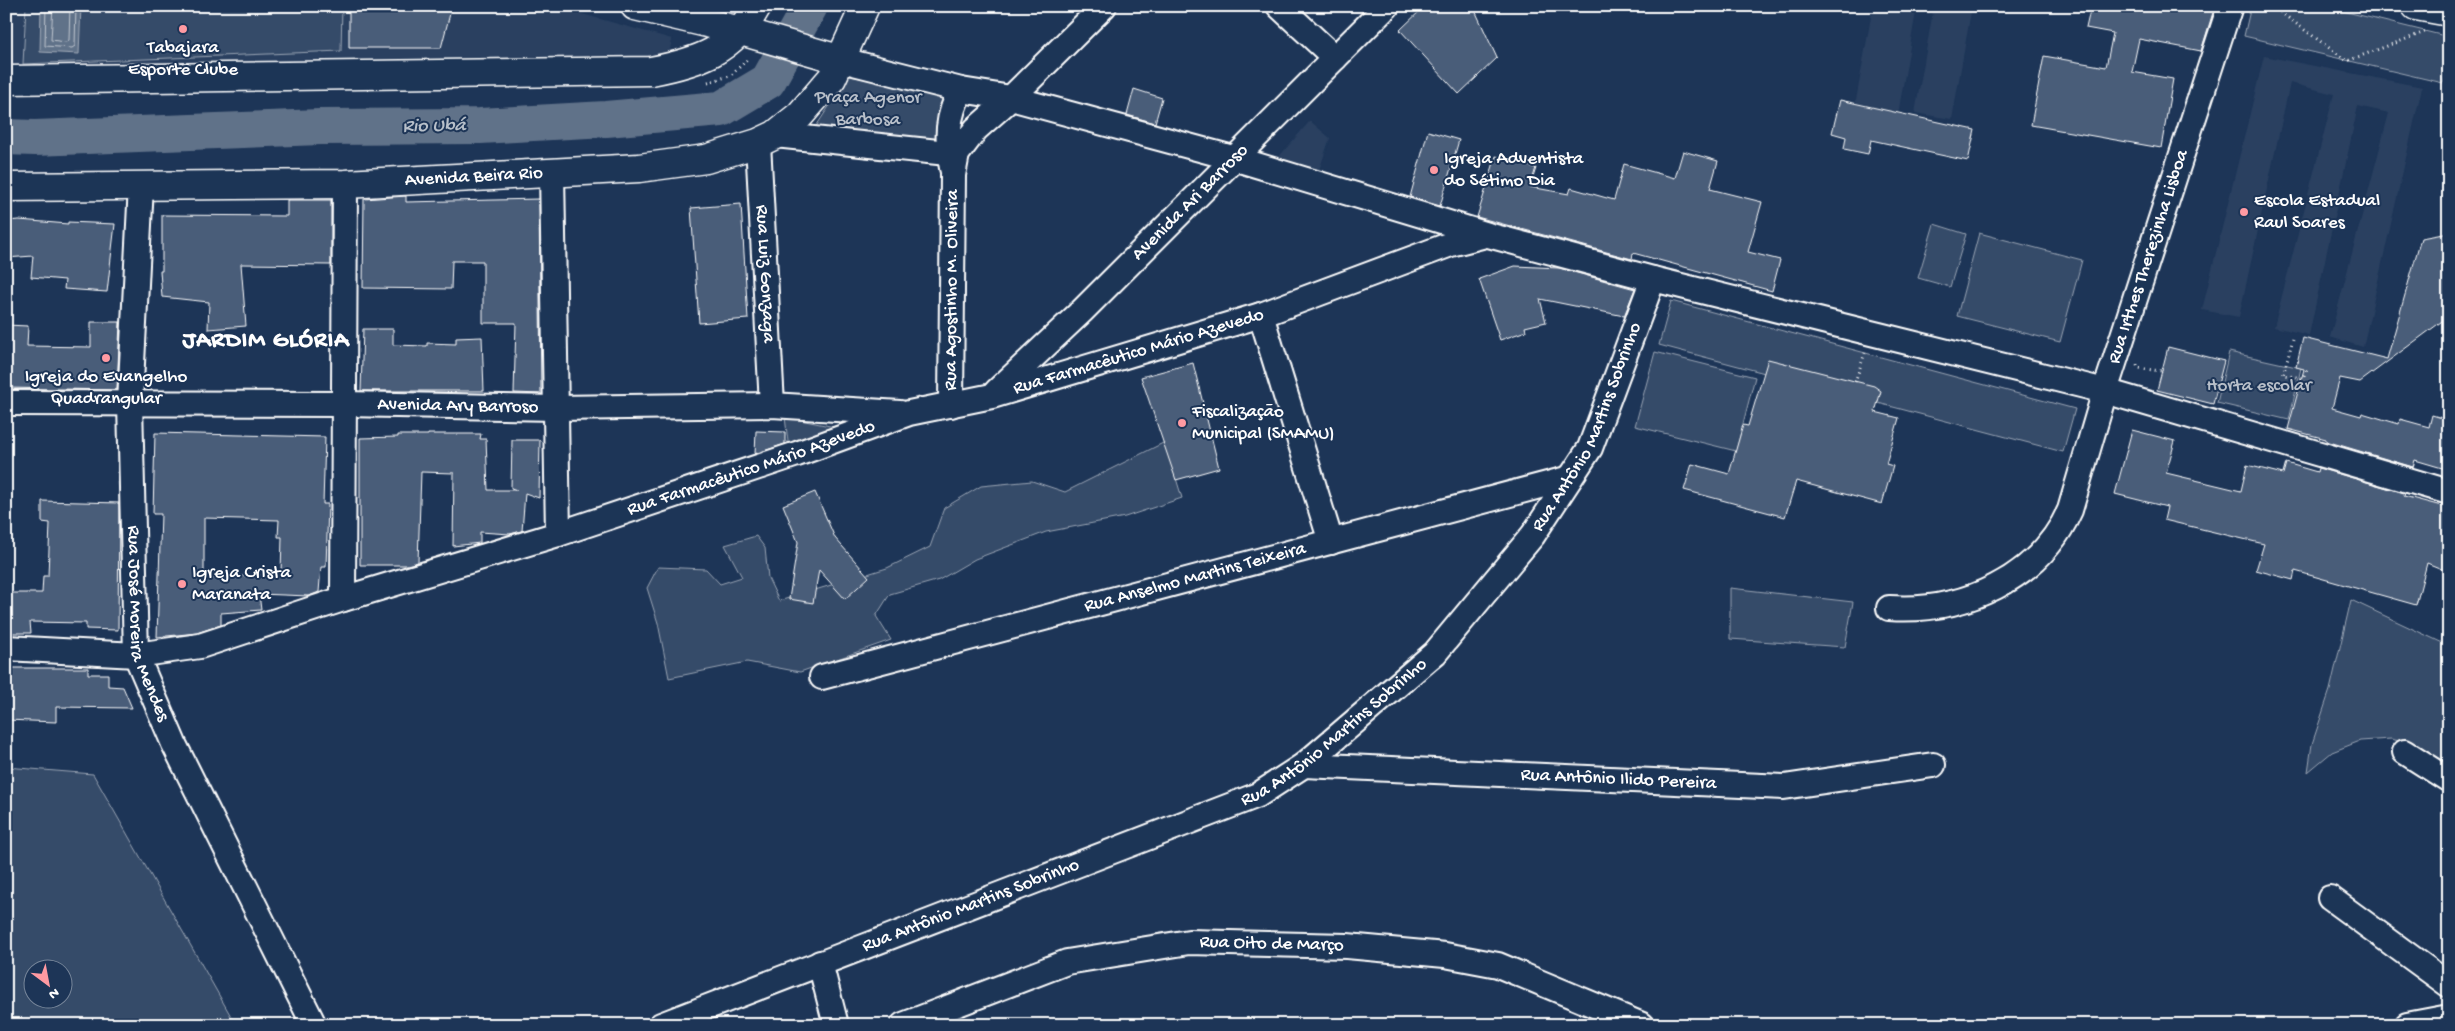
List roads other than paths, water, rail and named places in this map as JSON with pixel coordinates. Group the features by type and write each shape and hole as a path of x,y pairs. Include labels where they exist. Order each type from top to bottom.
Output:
{"main road":[{"path":"635,6 752,34 842,60"},
{"path":"752,34 758,6"},
{"name":"Avenida Beira Rio","path":"6,187 345,184 639,168 696,160 766,139 800,115 825,89 842,60 865,6"},
{"path":"2416,6 2439,21"},
{"path":"6,80 651,71 688,64 752,34"}],"street":[{"path":"766,139 953,160 976,129 1011,98 1104,6"},
{"path":"1279,6 1335,58"},
{"name":"Avenida Ari Barroso","path":"992,396 1102,291 1387,6"},
{"name":"Rua Irthes Therezinha Lisboa","path":"1889,608 1908,609 1945,604 1994,588 2024,569 2039,555 2062,527 2070,510 2105,391 2230,6"},
{"path":"842,60 961,90 1011,98 1233,158 1488,235 1653,279 2105,391 2449,492"},
{"name":"Rua Agostinho M. Oliveira","path":"951,405 953,160 949,120 961,90"},
{"name":"Rua Luiz Gonzaga","path":"766,139 772,405"},
{"path":"552,172 558,534"},
{"path":"343,599 343,268 345,184"},
{"name":"Rua José Moreira Mendes","path":"141,185 130,403 136,655 151,695 174,744 314,1025"},
{"name":"Rua Farmacêutico Mário Azevedo","path":"6,648 136,655 200,646 343,599 558,534 797,454 909,413 992,396 1261,314 1451,244 1488,235"},
{"name":"Rua Antônio Martins Sobrinho","path":"661,1025 1258,795 1304,765 1435,653 1533,534 1590,448 1653,279"},
{"path":"1261,314 1332,542"},
{"name":"Avenida Ary Barroso","path":"6,403 344,404 556,408 772,405 909,413"},
{"name":"Rua Anselmo Martins Teixeira","path":"822,677 1570,478"},
{"path":"2405,752 2449,780"},
{"name":"Rua Antônio Ilido Pereira","path":"1304,765 1784,787 1933,765"},
{"path":"2330,898 2449,985"},
{"name":"Rua Oito de Março","path":"903,1025 1067,962 1189,942 1347,946 1445,955 1498,965 1642,1025"},
{"path":"820,963 836,1025"},
{"path":"2407,1025 2449,1018"}],"water":[{"path":"41,6 81,6 79,54 40,52"}],"waterway":[{"name":"Rio Ubá","path":"6,137 35,138 320,127 480,126 606,119 721,109 768,81 810,6"}],"place":[{"name":"Tabajara Esporte Clube","path":"183,29"},
{"name":"Igreja Adventista do Sétimo Dia","path":"1434,170"},
{"name":"Escola Estadual Raul Soares","path":"2244,212"},
{"name":"Igreja do Evangelho Quadrangular","path":"106,358"},
{"name":"Fiscalização Municipal (SMAMU)","path":"1182,423"},
{"name":"Igreja Crista Maranata","path":"182,584"}],"district":[{"name":"JARDIM GLÓRIA","path":"266,341"}],"park label":[{"name":"Praça Agenor Barbosa","path":"868,109"},
{"name":"Horta escolar","path":"2259,386"}]}
